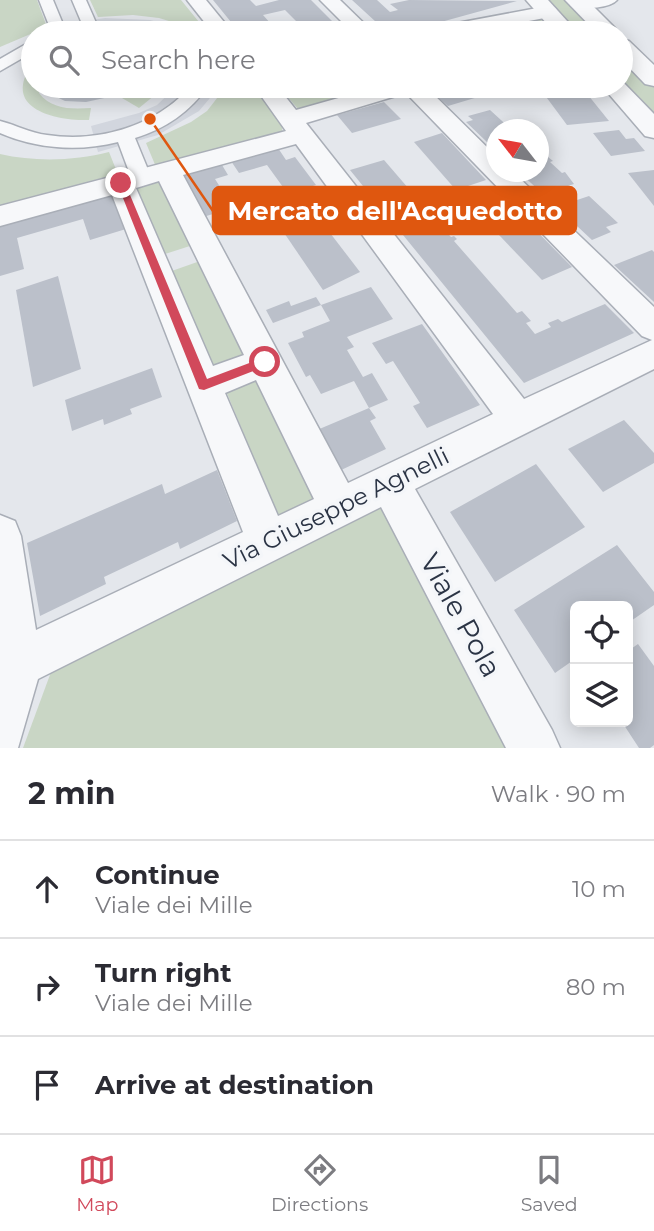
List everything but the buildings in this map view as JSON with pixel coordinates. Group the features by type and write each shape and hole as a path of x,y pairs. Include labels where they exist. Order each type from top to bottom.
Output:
{"street":[{"path":"47,0 55,21"},
{"path":"79,0 89,21"},
{"path":"196,0 213,21"},
{"path":"329,0 351,21"},
{"path":"577,1 608,0"},
{"path":"577,1 596,21"},
{"path":"486,21 541,8 554,21"},
{"path":"0,66 21,53"},
{"path":"633,58 654,79"},
{"path":"0,126 22,136 72,142 124,134 172,114 189,98"},
{"path":"275,98 518,419"},
{"path":"0,216 143,177 373,98"},
{"path":"424,98 486,160"},
{"path":"625,98 654,130"},
{"path":"124,134 143,177 155,266 268,542"},
{"path":"0,141 22,136"},
{"path":"143,177 206,248 340,507"},
{"path":"508,182 654,327"},
{"path":"155,266 206,248"},
{"name":"Via Giuseppe Agnelli","path":"18,664 654,353"},
{"path":"204,385 265,362"},
{"name":"Viale Pola","path":"389,482 534,748"},
{"path":"0,536 18,664 0,730"}],"shaded area":[{"path":"105,18 154,21 85,21"},
{"path":"164,98 210,98 199,111 158,135 98,152 91,126 139,113 157,105"}],"green space":[{"path":"0,0 37,0 45,21 21,21 21,38 0,47"},
{"path":"90,0 181,0 198,21 169,21 133,15 98,17"},
{"path":"547,0 569,0 590,21 566,21"},
{"path":"539,17 542,21 514,21"},
{"path":"633,64 654,86 654,117 633,93"},
{"path":"26,98 43,98 63,107 91,108 89,120 47,114"},
{"path":"122,98 151,98 139,108"},
{"path":"217,98 267,98 283,120 282,133 156,167 146,143 191,122 207,111"},
{"path":"288,98 341,98 299,110"},
{"path":"109,152 119,177 0,208 0,154 54,159"},
{"path":"163,180 193,245 162,255 134,188"},
{"path":"200,261 249,358 215,372 169,272"},
{"path":"261,377 319,504 280,522 226,391"},
{"path":"394,497 529,748 23,748 51,672"}],"place":[{"name":"Mercato dell'Acquedotto","path":"150,119"}],"route":[{"path":"121,183 204,385 265,362"}]}
